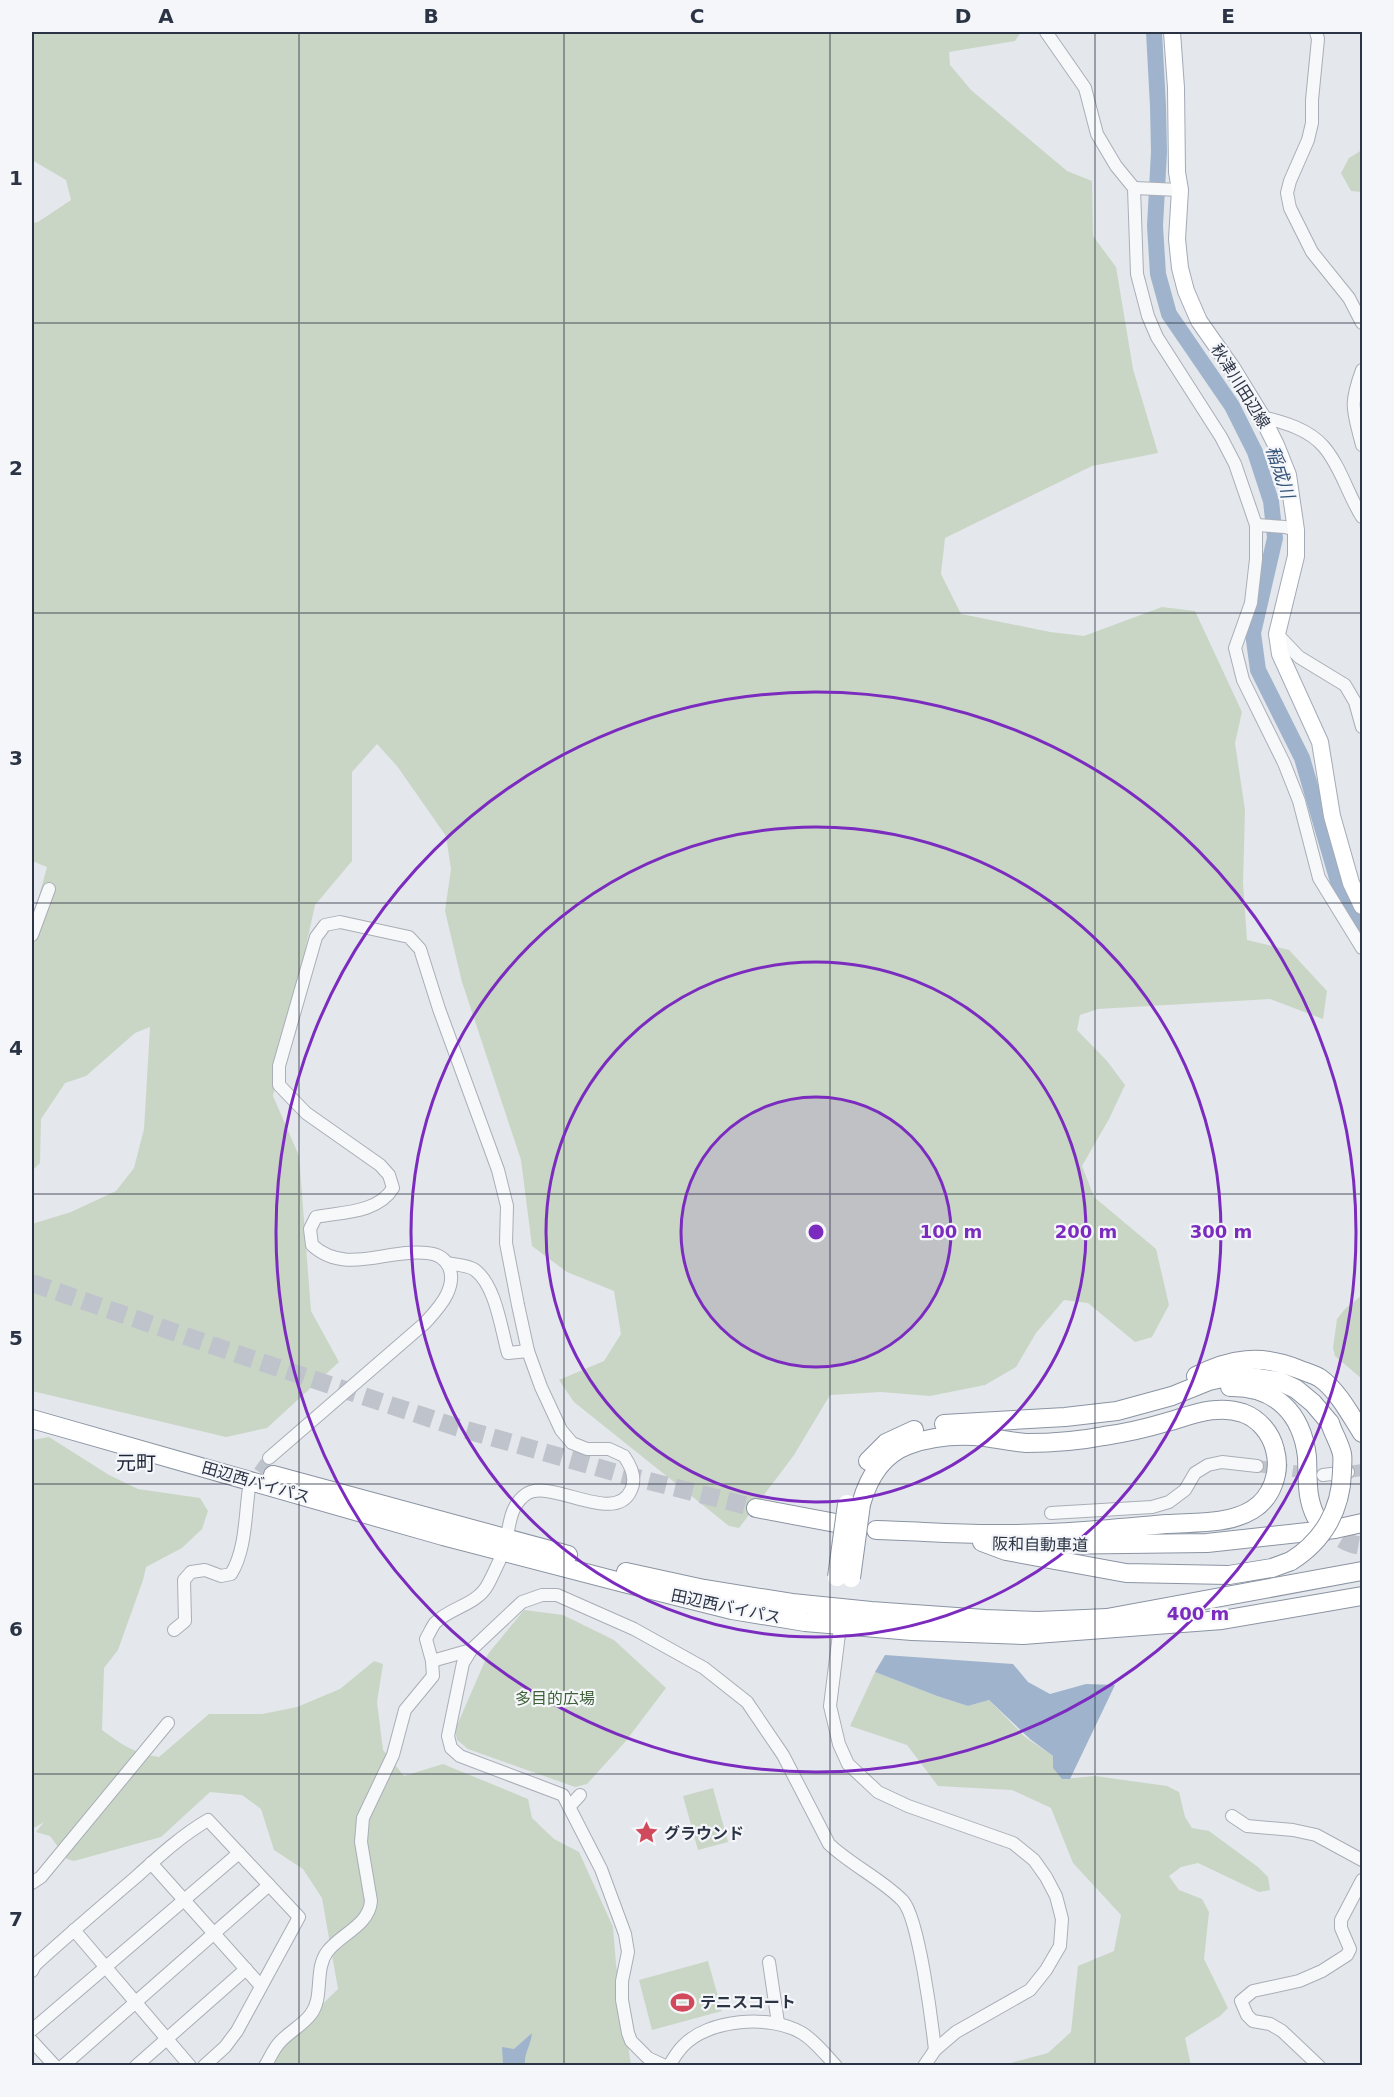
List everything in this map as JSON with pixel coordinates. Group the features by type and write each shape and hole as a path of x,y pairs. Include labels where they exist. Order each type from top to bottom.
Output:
{"highway":[{"path":"1138,1404 1229,1362 1254,1359 1281,1362 1319,1377 1340,1399 1362,1433"},
{"path":"840,1626 855,1481 868,1460 886,1443 906,1432 932,1425 1065,1417 1116,1411 1172,1396 1209,1381 1236,1375 1279,1381 1296,1389 1313,1403 1330,1423 1342,1454 1341,1490 1331,1519 1318,1540 1303,1553 1291,1561 1272,1568 1229,1575 1126,1573 1006,1551 982,1542"},
{"path":"997,1439 1107,1429 1206,1393 1231,1387 1254,1389 1273,1396 1287,1407 1299,1424 1305,1442 1308,1490 1312,1509 1321,1523"},
{"path":"854,1504 873,1472 887,1459 904,1446 940,1436 965,1435 1025,1443 1103,1437 1166,1423 1197,1412 1223,1409 1244,1413 1259,1422 1268,1432 1274,1444 1277,1469 1270,1490 1258,1506 1249,1512 1223,1520 1077,1532 1004,1534 876,1530"},
{"name":"田辺西バイパス","path":"32,1419 443,1536 505,1544 704,1589 792,1603 996,1620 1038,1621 1107,1618 1240,1606 1362,1584"},
{"name":"阪和自動車道","path":"756,1508 876,1530 982,1542 1058,1545 1189,1544 1321,1523 1362,1523"},
{"name":"田辺西バイパス","path":"505,1544 624,1583 732,1610 840,1626 912,1631 1023,1635 1086,1631 1222,1620 1362,1596"},
{"path":"1107,1618 1362,1571"},
{"path":"1086,1631 1205,1630 1362,1609"}],"main road":[{"name":"秋津川田辺線","path":"1174,32 1177,172 1174,191 1180,268 1192,307 1199,321 1232,368 1262,417 1288,475 1291,529 1296,556 1277,634 1280,654 1320,742 1332,816 1351,883 1362,906"}],"street":[{"path":"1046,32 1085,88 1097,134 1116,166 1134,188 1137,274 1148,316 1157,337 1221,437 1235,464 1260,525 1251,603 1235,648 1240,669 1243,680 1284,763 1299,801 1319,878 1362,948"},
{"path":"1316,32 1318,39 1312,123 1308,140 1290,181 1287,194 1290,208 1312,252 1349,298 1362,323"},
{"path":"1134,188 1174,191"},
{"path":"1362,370 1353,396 1353,409 1362,445"},
{"path":"1262,417 1308,434 1324,447 1362,517"},
{"path":"1260,525 1291,529"},
{"path":"1277,634 1299,657 1345,685 1355,702 1362,728"},
{"path":"32,935 49,889"},
{"path":"265,2066 279,2043 311,2014 316,2001 321,1966 327,1952 363,1920 370,1910 371,1901 361,1842 363,1818 393,1755 405,1710 433,1676 432,1661 426,1639 436,1622 471,1601 486,1588 505,1544 511,1514 518,1502 528,1493 543,1490 600,1504 614,1503 627,1498 634,1478 624,1456 609,1449 586,1449 572,1443 561,1430 541,1387 528,1351 506,1243 507,1206 498,1170 443,1020 420,949 409,937 340,922 325,925 316,937 279,1066 279,1085 306,1113 380,1165 389,1175 393,1188 378,1204 350,1212 316,1217 310,1229 312,1245 326,1256 341,1260 372,1260 428,1253 441,1257 447,1263 452,1276 448,1293 425,1323 269,1458"},
{"path":"447,1263 473,1269 485,1280 494,1302 508,1353 528,1351"},
{"path":"1052,1513 1152,1507 1169,1502 1185,1490 1195,1473 1208,1465 1222,1462 1257,1466"},
{"path":"1323,1475 1349,1472"},
{"path":"174,1630 185,1621 184,1580 191,1572 205,1570 221,1576 231,1574 236,1567 249,1488"},
{"path":"836,2066 803,2034 778,2023 762,2021 739,2022 715,2027 698,2035 683,2046 667,2066 648,2058 631,2041 622,2000 622,1981 628,1952 625,1934 601,1869 566,1801 460,1756 451,1748 447,1736 463,1664 471,1650 522,1602 542,1595 557,1595 634,1629 704,1668 747,1702 783,1755 829,1844 840,1855 903,1902 910,1914 922,1967 935,2050"},
{"path":"840,1626 830,1706 839,1743 848,1764 878,1792 908,1806 1013,1843 1034,1860 1046,1877 1056,1896 1062,1919 1060,1946 1046,1970 1030,1990 956,2032 935,2050 924,2066"},
{"path":"432,1661 471,1650"},
{"path":"32,1883 41,1877 168,1723"},
{"path":"1232,1816 1247,1826 1293,1830 1316,1835 1362,1860"},
{"path":"32,1971 35,1965 151,1863 208,1820 298,1917 237,2031 225,2047 204,2066"},
{"path":"32,2030 239,1853"},
{"path":"151,1863 261,1986"},
{"path":"1319,2066 1282,2031 1270,2024 1253,2021 1247,2015 1241,2001 1253,1991 1299,1981 1322,1971 1347,1955 1350,1949 1341,1928 1341,1920 1362,1880"},
{"path":"63,2066 269,1885"},
{"path":"74,1930 190,2066"},
{"path":"769,1962 778,2023"},
{"path":"136,2066 246,1970"},
{"path":"32,2041 56,2066"}],"green space":[{"path":"34,32 1021,32 1015,41 949,52 950,65 971,90 1067,171 1092,181 1093,236 1116,267 1133,369 1158,453 1092,466 945,538 941,574 961,614 1050,632 1084,636 1162,607 1195,611 1242,712 1235,743 1245,810 1243,883 1247,940 1289,950 1327,991 1323,1019 1270,999 1098,1009 1080,1015 1077,1030 1107,1061 1125,1085 1109,1119 1082,1166 1094,1197 1156,1249 1169,1305 1152,1337 1135,1342 1088,1303 1064,1300 1036,1333 1016,1367 985,1385 930,1396 881,1392 830,1395 794,1455 739,1528 729,1526 574,1402 559,1380 604,1361 621,1334 614,1291 567,1272 532,1246 521,1160 462,982 445,911 451,869 446,836 397,766 377,744 352,772 352,861 315,905 273,1096 299,1156 311,1311 339,1362 267,1428 226,1437 32,1391 32,1224 71,1212 116,1191 134,1168 144,1129 150,1027 135,1033 86,1076 65,1083 41,1119 40,1163 32,1171 32,922 47,867 32,861 32,223 38,222 71,200 66,180 32,160 32,37"},
{"path":"1362,150 1362,192 1351,191 1341,173 1349,158"},
{"path":"1362,1295 1362,1379 1335,1356 1333,1348 1337,1319"},
{"path":"49,1437 109,1475 138,1489 200,1498 208,1511 202,1529 182,1548 146,1567 118,1650 104,1668 102,1730 129,1748 159,1757 209,1714 262,1714 297,1707 340,1689 374,1661 383,1664 377,1702 383,1750 404,1776 443,1764 528,1799 532,1818 554,1839 579,1852 613,1927 616,1964 631,2065 275,2065 274,2051 338,1989 322,1898 303,1869 274,1850 261,1809 242,1795 210,1792 161,1837 74,1861 67,1859 50,1836 36,1832 44,1822 32,1829 32,1440"},
{"name":"多目的広場","path":"524,1610 563,1615 614,1640 666,1688 625,1742 587,1784 575,1787 468,1749 457,1740 455,1730 488,1654"},
{"path":"875,1672 968,1706 989,1700 1025,1737 1053,1756 1062,1779 1095,1776 1167,1786 1179,1792 1185,1817 1192,1828 1209,1831 1268,1877 1270,1890 1259,1892 1198,1863 1181,1867 1169,1876 1179,1890 1202,1899 1209,1912 1204,1959 1228,2008 1220,2016 1185,2038 1191,2065 1003,2065 1048,2053 1071,2032 1078,1966 1114,1951 1121,1915 1073,1863 1051,1808 1012,1790 938,1786 907,1745 850,1726"},
{"path":"713,1788 728,1842 698,1850 683,1796"},
{"name":"テニスコート","path":"708,1961 722,2011 652,2030 639,1980"}],"water":[{"path":"885,1655 1013,1664 1028,1682 1050,1694 1086,1684 1115,1685 1070,1779 1062,1779 1053,1768 1053,1756 1030,1739 989,1700 968,1706 875,1672"},
{"path":"532,2033 525,2065 503,2063 502,2047 514,2049"}],"waterway":[{"name":"稲成川","path":"1154,32 1159,152 1155,226 1158,274 1169,314 1232,406 1255,452 1271,501 1275,538 1253,633 1258,670 1302,758 1339,885 1362,925"}],"tunnel":[{"path":"32,1283 456,1427 617,1473 756,1508"},
{"path":"249,1487 269,1458"},
{"path":"1257,1466 1315,1474"},
{"path":"1349,1472 1362,1470"},
{"path":"1321,1522 1340,1538 1362,1546"}],"place":[{"name":"グラウンド","path":"646,1833"},
{"name":"テニスコート","path":"682,2002"}],"district":[{"name":"元町","path":"136,1463"}]}
